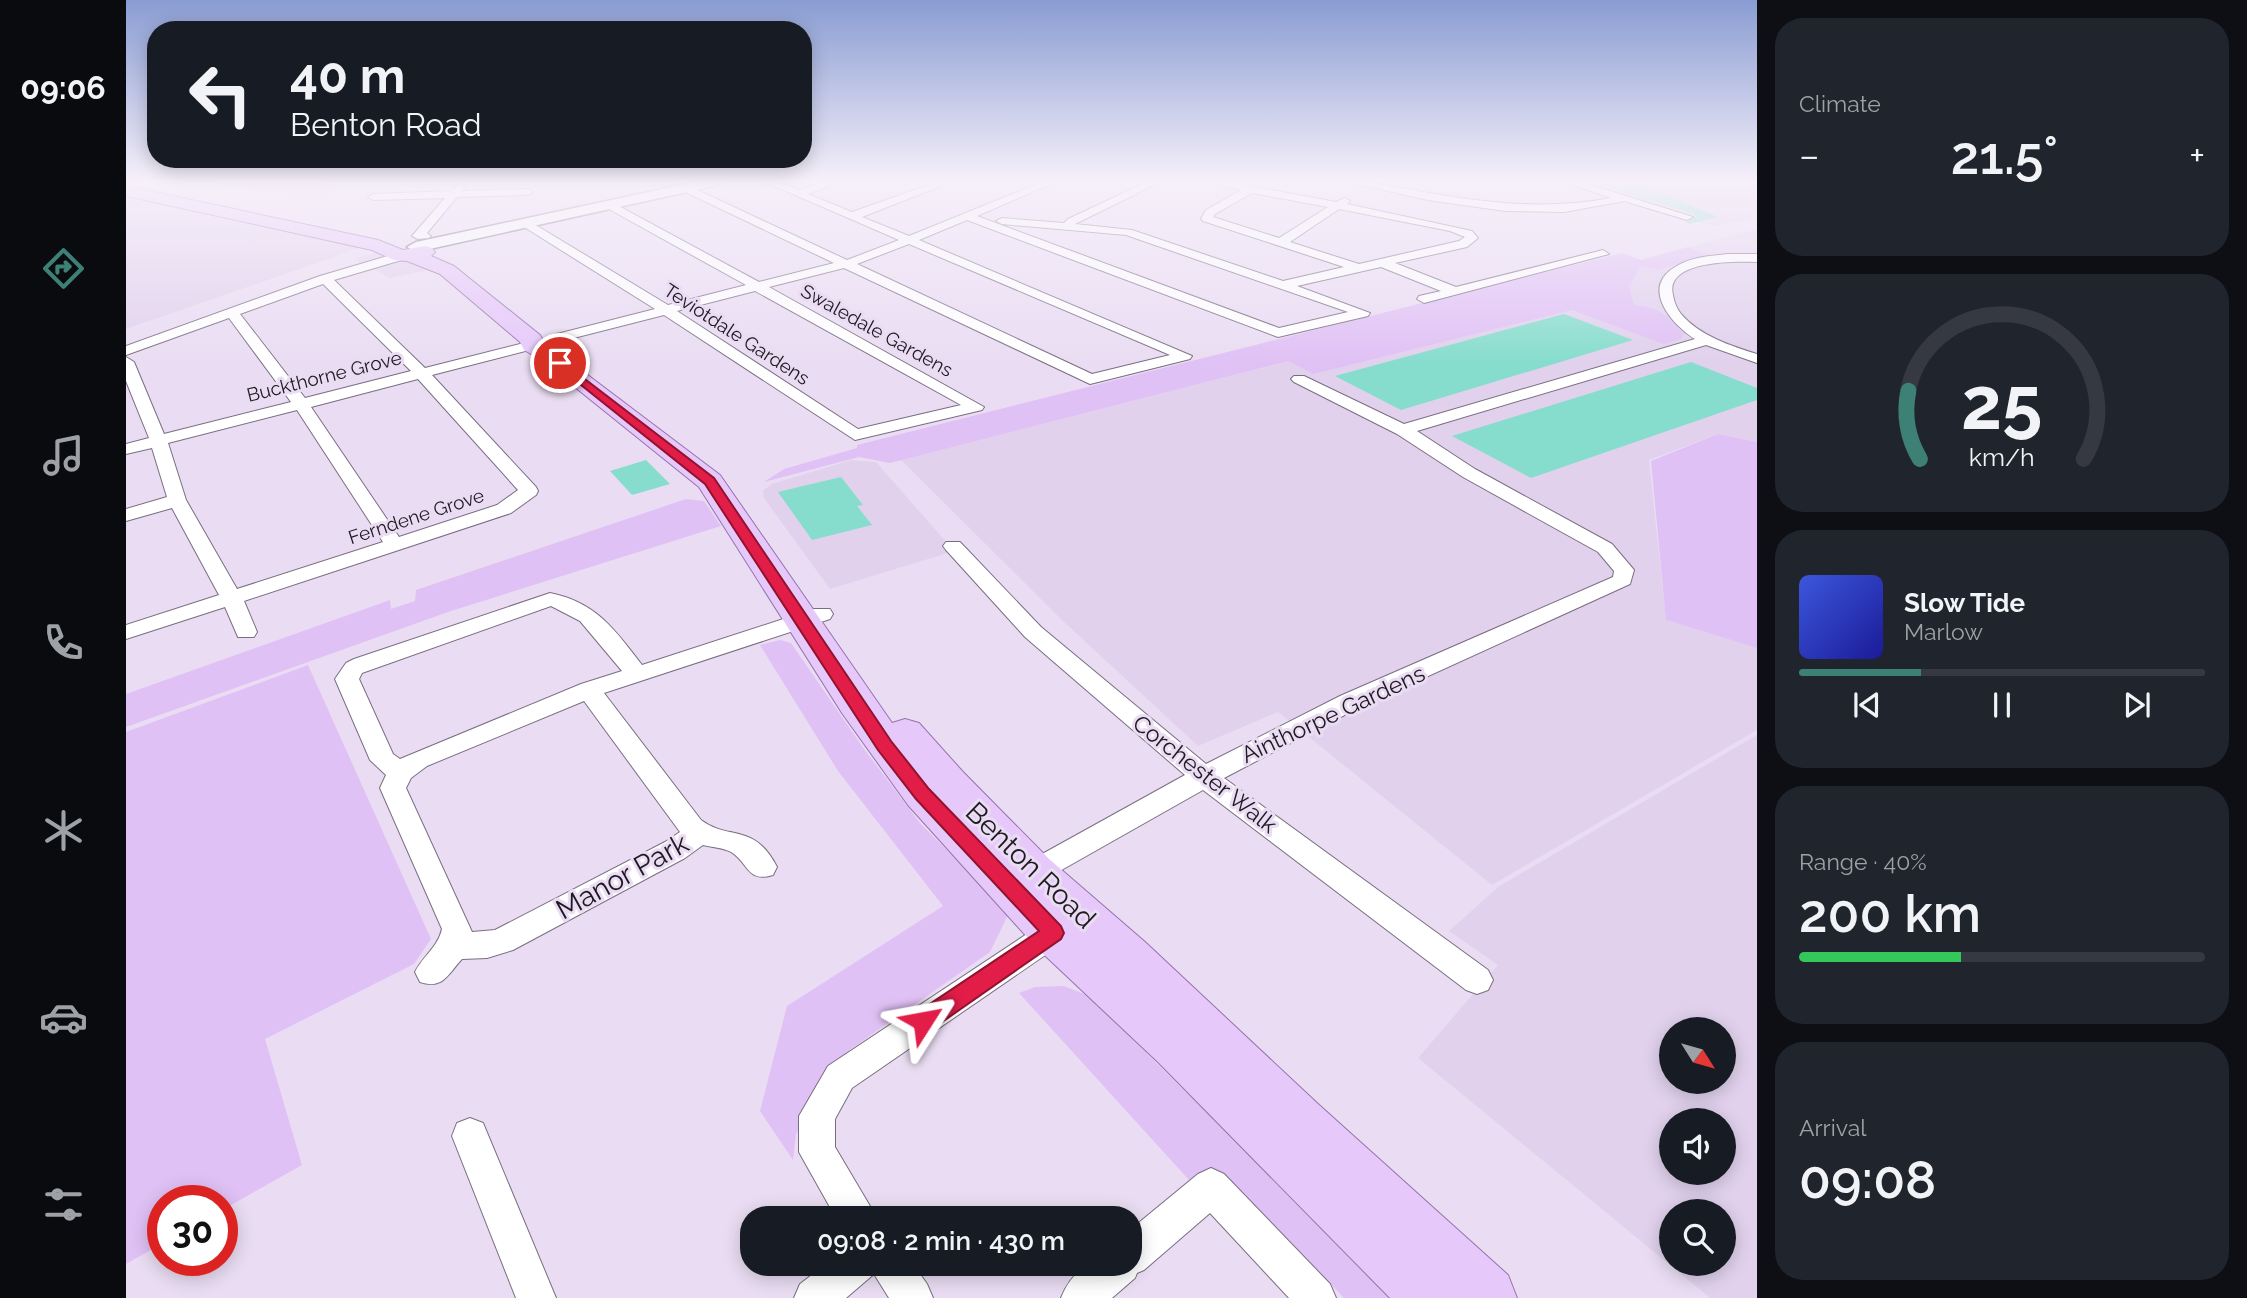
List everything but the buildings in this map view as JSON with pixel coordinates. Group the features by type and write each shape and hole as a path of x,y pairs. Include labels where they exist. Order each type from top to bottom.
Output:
{"main road":[{"name":"Benton Road","path":"364,243 412,250 447,270 724,474 757,517 811,617 1022,879 1177,1044 1436,1298"},
{"name":"Benton Road","path":"1067,924 1485,1298"}],"street":[{"path":"412,250 415,243"},
{"path":"126,351 325,279 443,243"},
{"name":"Teviotdale Gardens","path":"557,243 666,310 855,435"},
{"name":"Swaledale Gardens","path":"678,243 976,407 855,435"},
{"path":"801,243 1090,379 1185,356 916,243"},
{"name":"Buckthorne Grove","path":"126,449 846,264 903,243"},
{"path":"1036,243 1278,334 1363,313 1159,243"},
{"path":"1280,243 1358,268"},
{"path":"1284,285 1465,243"},
{"path":"1424,299 1603,254"},
{"path":"1757,258 1717,257 1698,261 1675,271 1666,282 1670,308 1691,330 1734,352 1757,359"},
{"path":"1382,263 1454,291"},
{"name":"Ferndene Grove","path":"126,632 504,509 529,491 421,373 325,279"},
{"path":"232,313 300,403 395,545"},
{"path":"1299,379 1403,430 1708,340"},
{"path":"126,362 158,440 177,500 232,598 246,632"},
{"name":"Ainthorpe Gardens","path":"1022,879 1204,777 1349,702 1586,599 1623,580 1624,570 1605,548 1469,473 1403,430"},
{"path":"126,515 177,500"},
{"name":"Corchester Walk","path":"953,546 1033,632 1204,777 1477,980"},
{"path":"400,772 383,760 347,679 354,668 362,663 550,598 567,603 587,617 613,643 636,673"},
{"path":"432,972 454,946 458,936 456,922 393,788 400,772 418,760 589,690 811,617"},
{"name":"Manor Park","path":"454,946 488,945 502,941 676,850 699,833 683,817 589,690"},
{"path":"699,833 740,843 763,867"},
{"path":"851,1206 817,1152 817,1116 839,1077 1067,924"},
{"path":"470,1136 537,1298"},
{"path":"1142,1245 1211,1187 1316,1298"},
{"path":"814,1298 842,1276"},
{"path":"897,1276 913,1298"},
{"path":"1081,1298 1107,1276"}],"shaded area":[{"path":"126,243 340,243 363,247 126,329"},
{"path":"1706,243 1757,243 1757,442 1718,434 1649,460 1666,620 1757,648 1757,730 1492,885 1278,712 1198,746 1063,621 901,460 1631,274 1641,260"},
{"path":"1688,247 1707,255 1658,270 1641,266 1629,286 1634,305 1662,313 1684,334 1681,339 1664,344 1572,310 1313,374 1289,361 890,463 859,457 764,482 784,469 857,448 857,445 1622,253 1641,260"},
{"path":"382,251 433,269 390,278 354,259"},
{"path":"1718,434 1757,442 1757,648 1666,620 1651,461"},
{"path":"851,460 876,462 954,551 830,589 764,498 763,491 772,484"},
{"path":"686,499 704,501 721,526 448,612 126,727 126,694 390,600 391,609 415,601 416,590"},
{"path":"780,640 791,643 864,749 920,823 1009,913 990,952 848,1051 821,1089 796,1134 793,1160 760,1111 787,1006 943,906 838,771 760,645"},
{"path":"308,665 431,939 414,964 265,1039 302,1165 238,1201 238,1185 147,1185 147,1252 126,1264 126,732"},
{"path":"1757,735 1757,1298 1710,1298 1683,1276 1736,1276 1736,1199 1659,1199 1659,1256 1418,1058 1498,965 1449,931 1498,887"},
{"path":"1064,986 1089,996 1393,1298 1344,1298 1245,1194 1207,1179 1189,1180 1019,993 1035,987"}],"route":[{"path":"560,363 696,468 709,481 884,745 923,794 1054,933 923,1021"}]}
